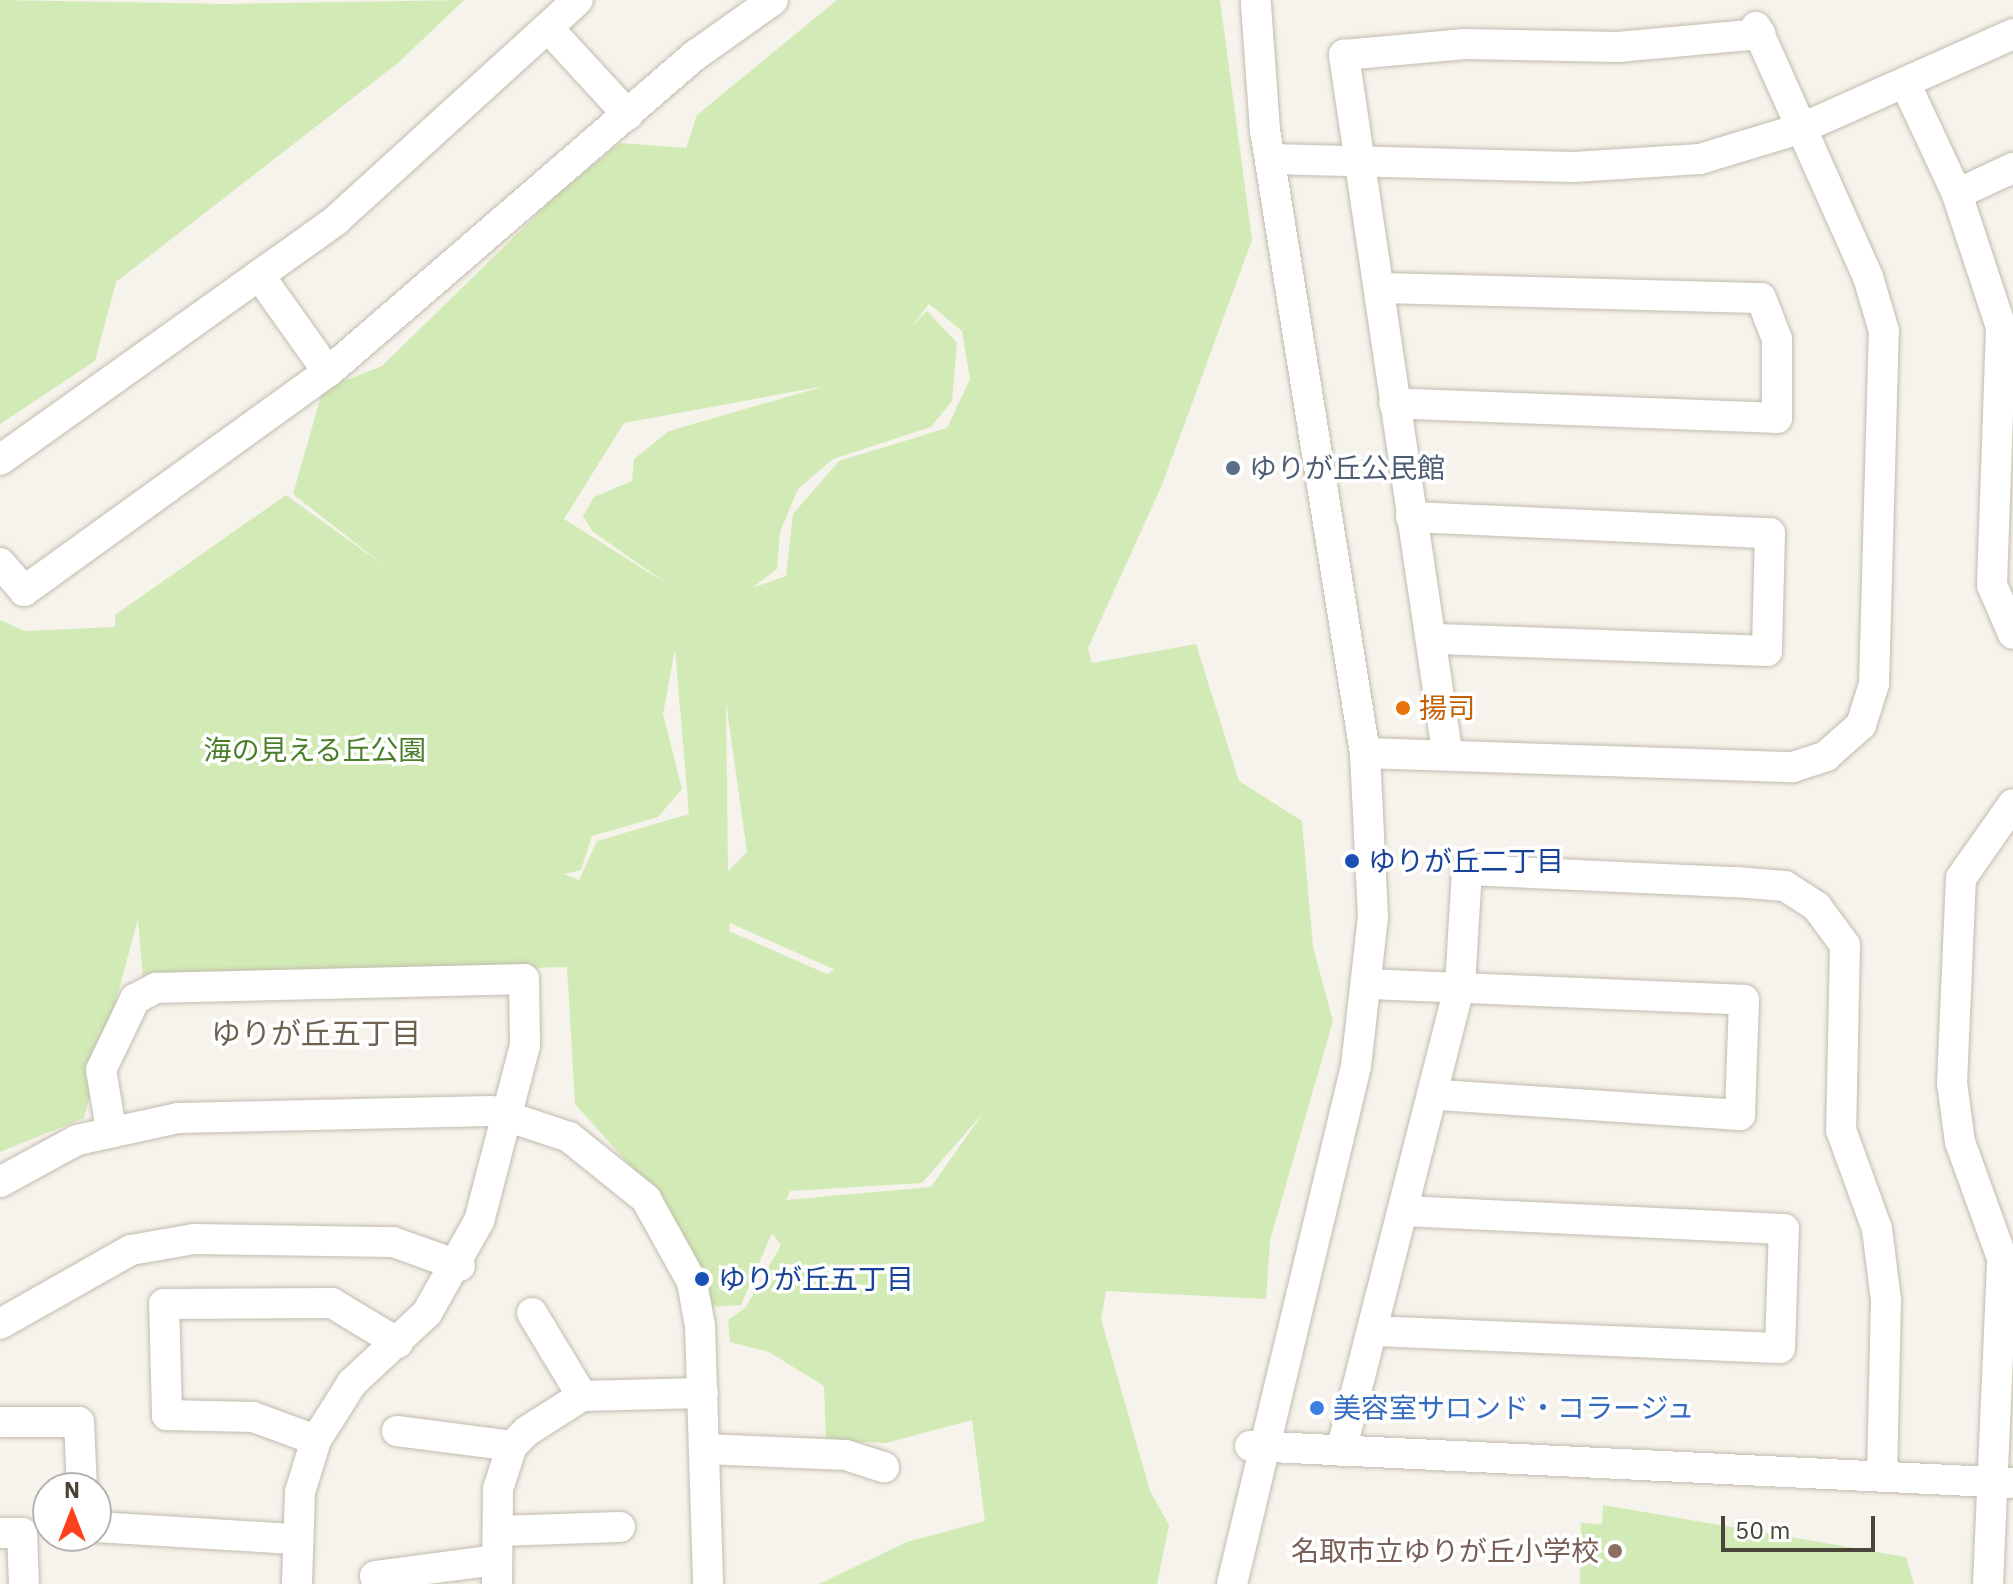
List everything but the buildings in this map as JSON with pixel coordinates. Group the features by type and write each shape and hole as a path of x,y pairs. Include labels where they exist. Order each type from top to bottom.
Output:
{"street":[{"path":"0,460 348,209 578,0"},
{"path":"0,563 24,591 328,372 628,115 773,0"},
{"path":"1219,1584 1299,1294 1356,1066 1368,984 1373,917 1365,753 1256,2"},
{"path":"548,28 628,115"},
{"path":"1365,753 1447,751 1793,767 1826,756 1861,725 1874,684 1884,331 1802,128 1758,30 1618,47 1480,44 1344,55 1447,751"},
{"path":"1279,158 1639,166 1750,148 1906,85 2013,34"},
{"path":"1906,85 1957,194 2001,327 1992,585 2013,634"},
{"path":"1957,194 2013,168"},
{"path":"259,275 328,372"},
{"path":"1379,288 1761,298 1777,339 1777,418 1394,403"},
{"path":"1411,517 1770,533 1767,651 1432,639"},
{"path":"1988,1584 2003,1482 2005,1354 2002,1258 1960,1142 1952,1083 1961,878 2013,804"},
{"path":"1341,1451 1436,1095 1460,985 1467,870 1785,886 1817,907 1845,945 1841,1130 1877,1229 1886,1300 1882,1477"},
{"path":"111,1129 101,1070 135,999 156,988 524,979 525,1045 460,1266 398,1343 352,1383 316,1440 294,1539 297,1584"},
{"path":"1368,984 1460,985 1744,1000 1740,1115 1436,1095"},
{"path":"0,1182 111,1129 178,1118 505,1116 569,1137 646,1199 692,1282 703,1393 708,1584"},
{"path":"1373,1331 1780,1348 1784,1229 1403,1211"},
{"path":"0,1324 131,1250 194,1239 393,1242 460,1266"},
{"path":"316,1440 253,1417 167,1415 164,1304 332,1303 398,1343"},
{"path":"532,1313 582,1396"},
{"path":"497,1558 498,1489 512,1446 553,1410 582,1396 703,1393"},
{"path":"0,1422 79,1422 81,1472"},
{"path":"397,1431 512,1446"},
{"path":"1258,1447 2003,1482"},
{"path":"1232,1584 1258,1447"},
{"path":"705,1449 846,1455 884,1467"},
{"path":"375,1576 497,1558 620,1527"},
{"path":"112,1528 294,1539"},
{"path":"0,1533 22,1533 24,1584"}],"green space":[{"path":"0,0 226,4 464,0 398,63 116,282 95,361 0,424"},
{"name":"海の見える丘公園","path":"837,0 1220,0 1252,240 1162,485 1088,648 1092,663 1196,644 1239,781 1302,821 1313,947 1333,1021 1270,1240 1266,1299 1106,1291 1101,1319 1150,1491 1169,1525 1157,1584 819,1584 907,1542 985,1521 972,1420 886,1443 826,1440 824,1386 769,1352 730,1342 728,1320 746,1307 781,1245 772,1233 741,1305 707,1307 651,1189 575,1104 567,967 143,978 138,919 84,1118 0,1152 0,620 25,631 115,627 115,615 286,495 386,567 293,494 323,389 382,366 560,192 620,143 686,148 697,115","holes":["929,304 962,331 970,379 947,428 839,461 793,514 786,576 752,588 777,569 780,532 798,489 833,459 931,427 952,401 957,343 927,311 911,327","825,386 669,431 634,459 632,481 594,497 583,516 592,531 670,586 564,519 624,423","675,649 689,814 597,841 579,880 564,874 581,870 592,836 658,817 682,789 663,714","726,702 747,852 728,871","730,923 834,970 827,974 729,931","983,1113 931,1187 786,1200 790,1191 922,1183"]},
{"path":"1603,1505 1906,1557 1914,1584 1580,1584 1581,1523 1602,1524"}],"place":[{"name":"ゆりが丘公民館","path":"1233,468"},
{"name":"揚司","path":"1403,708"},
{"name":"ゆりが丘二丁目","path":"1352,861"},
{"name":"ゆりが丘五丁目","path":"702,1279"},
{"name":"美容室サロンド・コラージュ","path":"1317,1408"},
{"name":"名取市立ゆりが丘小学校","path":"1615,1551"}],"district":[{"name":"ゆりが丘五丁目","path":"316,1033"}]}
